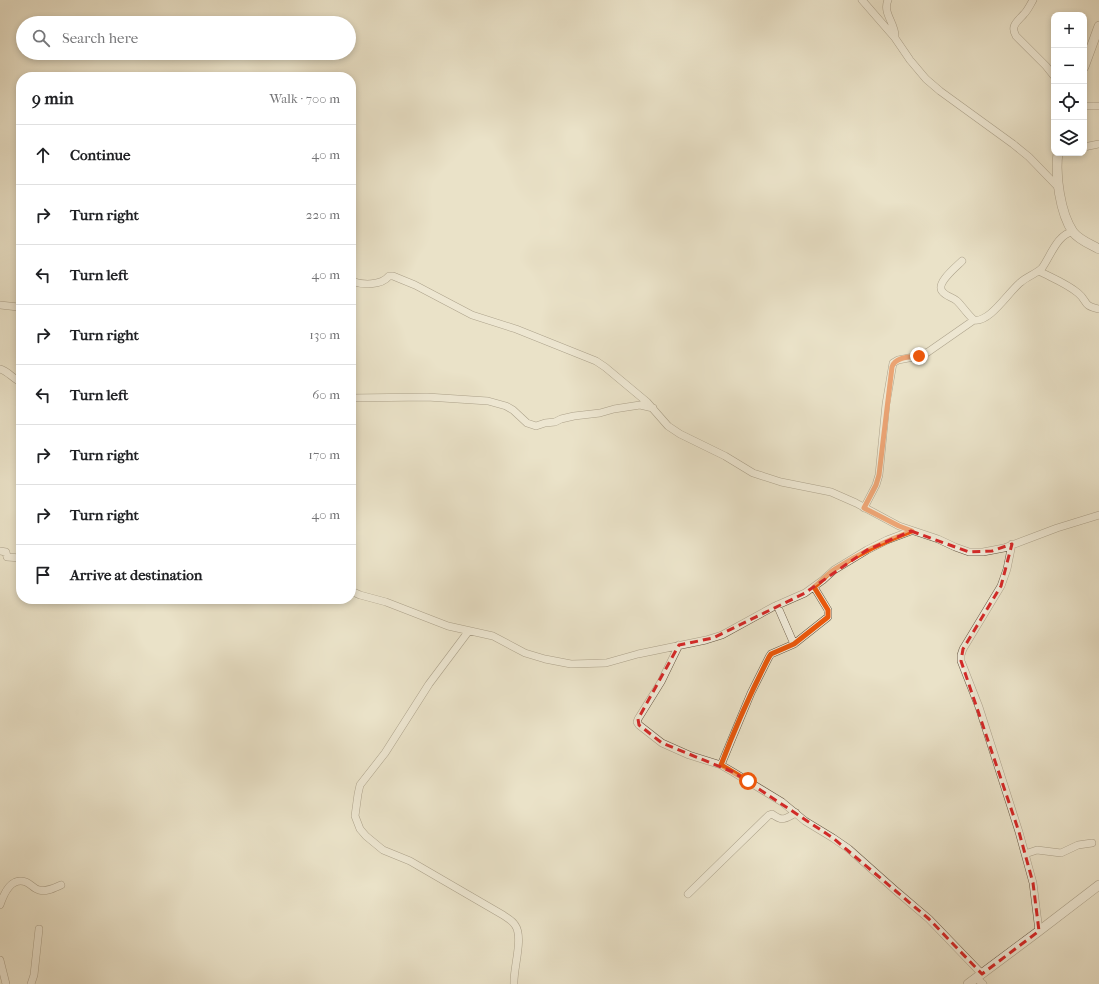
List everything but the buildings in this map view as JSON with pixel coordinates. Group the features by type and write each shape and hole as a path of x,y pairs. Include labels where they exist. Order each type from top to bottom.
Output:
{"street":[{"path":"862,0 895,38 910,60 926,79 940,91 1013,144 1058,187"},
{"path":"888,0 886,11 894,26 895,38"},
{"path":"1032,0 1026,11 1013,26 1013,32 1051,72"},
{"path":"1087,58 1099,26"},
{"path":"1087,106 1099,106"},
{"path":"1087,146 1099,144"},
{"path":"1057,156 1056,164 1058,187 1066,217 1073,232 1083,241 1099,249"},
{"path":"864,508 876,485 879,475 886,404 893,363 898,360 919,356 928,352 974,320 981,320 986,317 1020,282 1039,272 1060,240 1065,235 1073,232"},
{"path":"962,261 942,281 940,287 947,296 956,300 974,320"},
{"path":"1039,272 1055,279 1078,293 1089,307 1099,309"},
{"path":"356,282 368,284 384,281 390,276 407,281 464,312 516,329 596,361 653,408 668,426 680,434 725,456 753,473 781,482 831,492 899,526 926,534 969,552 992,551 1099,515"},
{"path":"0,305 16,307"},
{"path":"0,369 4,370 16,379"},
{"path":"356,398 427,397 488,401 506,406 531,426 555,422 574,416 600,413 614,408 640,405 653,408"},
{"path":"356,593 386,602 437,622 468,632 492,636 533,656 578,664 606,663 638,654 718,636 777,605 805,593 834,570 867,550 887,540 912,531"},
{"path":"1012,544 1007,569 1001,586 967,643 961,655 961,661 979,707 1026,854 1033,883 1040,931"},
{"path":"0,551 6,552 7,557 16,558"},
{"path":"721,765 751,693 771,654 794,644 828,617 828,610 814,587"},
{"path":"777,605 794,644"},
{"path":"468,632 429,684 385,753 360,785 355,816 356,821 363,833 374,844 383,850 410,862 503,915 516,925 518,939 514,984"},
{"path":"679,645 661,682 637,722 639,725 662,743 689,755 721,765 782,802 804,821 849,849 883,881 929,919 980,978"},
{"path":"688,894 769,815 772,814 782,820 796,813"},
{"path":"1026,854 1036,850 1061,853 1078,845 1092,843"},
{"path":"0,904 10,885 16,882 27,882 38,890 45,891 61,885"},
{"path":"968,984 980,978 1099,885"},
{"path":"32,983 37,957 39,929"},
{"path":"0,960 6,984"}],"highlighted area":[{"path":"911,531 969,552 992,551 1012,544 1001,586 963,649 961,661 1019,832 1033,883 1039,931 982,974 929,919 833,838 733,772 662,743 639,725 638,719 679,645 713,638 805,593 867,550"}],"route":[{"path":"748,781 721,765 751,693 771,654 794,644 828,617 828,610 814,587 834,570 867,550 887,540 912,531 864,508 871,496 879,475 886,404 893,363 898,360 919,356"}]}
